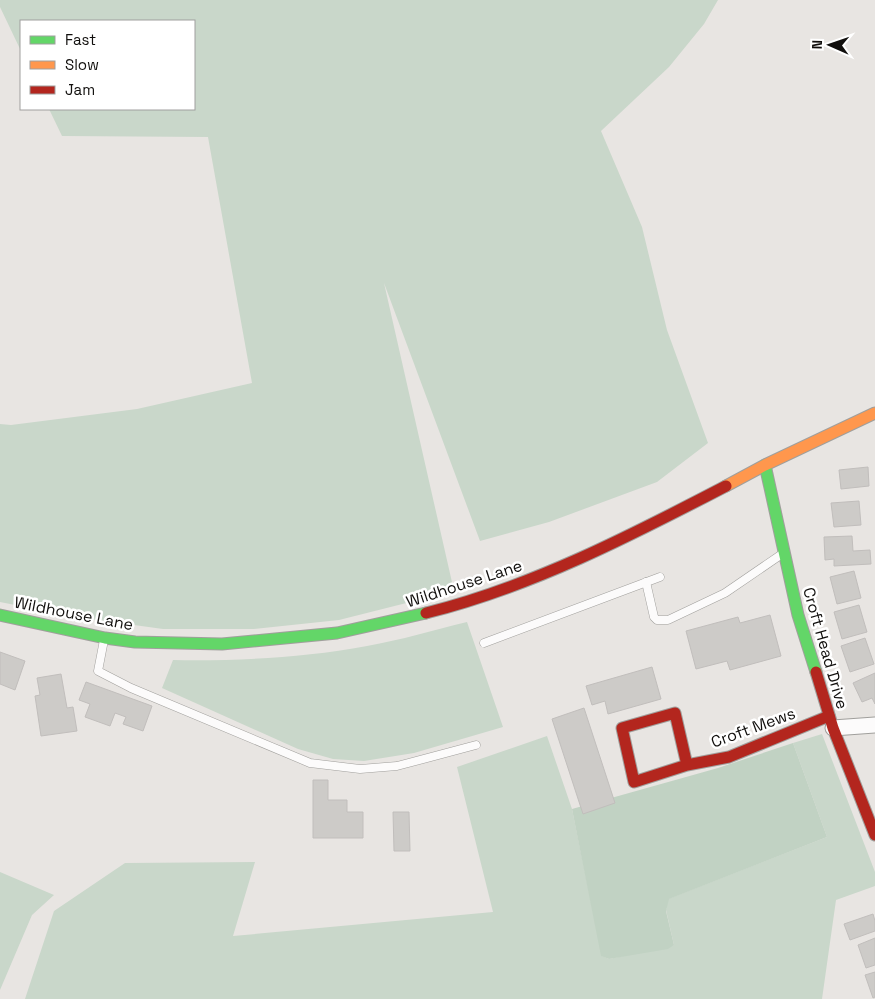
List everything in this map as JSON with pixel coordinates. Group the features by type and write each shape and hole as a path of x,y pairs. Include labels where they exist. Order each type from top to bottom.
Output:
{"main road":[{"name":"Wildhouse Lane","path":"0,615 105,638 135,642 222,644 337,633 400,620 456,606 540,575 635,533 765,465 875,412"},
{"name":"Croft Head Drive","path":"765,465 798,615 831,722 875,835"},
{"name":"Croft Mews","path":"687,765 674,713 622,728 634,782 687,765 729,757 831,722"}],"street":[{"path":"831,722 875,725"}],"lane":[{"path":"646,582 654,617 657,620 668,620 725,593 783,553"},
{"path":"484,643 660,577"},
{"path":"105,638 98,671 131,688 310,764 360,769 397,766 476,745"}],"green space":[{"path":"0,0 718,0 704,24 669,67 601,131 642,227 667,330 708,443 657,482 549,522 480,541 384,283 454,591 339,620 254,629 163,629 76,617 0,602 0,424 11,425 137,409 252,383 208,137 62,136 49,110 195,110 195,20 20,20 20,49 0,7"},
{"path":"467,622 503,727 414,753 364,761 333,759 298,749 162,688 173,660 246,659 343,650 380,644"},
{"path":"822,734 875,872 875,886 836,900 822,999 25,999 54,911 125,863 255,862 233,936 493,912 457,767 547,736 572,809 602,956 609,959 674,945 666,910 668,899 827,837 793,743"},
{"path":"793,743 827,837 669,899 666,911 674,945 668,949 609,959 601,956 572,809 718,768"},
{"path":"0,872 54,895 32,915 0,990"}],"building":[{"path":"868,467 869,486 841,489 839,470"},
{"path":"859,501 861,525 834,527 831,503"},
{"path":"852,536 853,551 870,550 871,564 834,566 834,559 825,560 824,537"},
{"path":"854,571 861,598 837,604 830,577"},
{"path":"859,605 867,632 842,639 834,612"},
{"path":"770,615 781,656 730,670 727,661 696,669 686,631 738,617 740,623"},
{"path":"865,638 874,664 850,672 841,646"},
{"path":"0,652 25,661 15,690 0,684"},
{"path":"652,667 661,699 608,714 605,701 592,705 586,686"},
{"path":"875,673 875,704 872,698 862,702 853,683"},
{"path":"61,674 67,708 73,707 77,731 41,736 35,696 40,695 37,678"},
{"path":"86,682 152,706 143,731 123,724 126,717 115,713 110,726 85,717 90,704 79,700"},
{"path":"584,708 615,803 583,814 552,719"},
{"path":"313,780 328,780 328,800 347,800 347,812 363,812 363,838 313,838"},
{"path":"393,812 409,812 410,851 394,851"},
{"path":"873,914 875,931 850,940 844,924"},
{"path":"875,938 875,965 866,968 858,945"},
{"path":"875,972 875,997 873,998 865,975"}],"traffic: fast":[{"path":"765,465 798,615 816,672"},
{"path":"0,615 105,638 135,642 222,644 337,633 426,613"}],"traffic: slow":[{"path":"726,486 765,465 875,413"}],"traffic: jam":[{"path":"426,613 465,602 542,575 617,541 726,486"},
{"path":"816,672 833,728 875,835"},
{"path":"687,765 675,713 622,728 634,782 687,765 729,757 829,716"}]}
